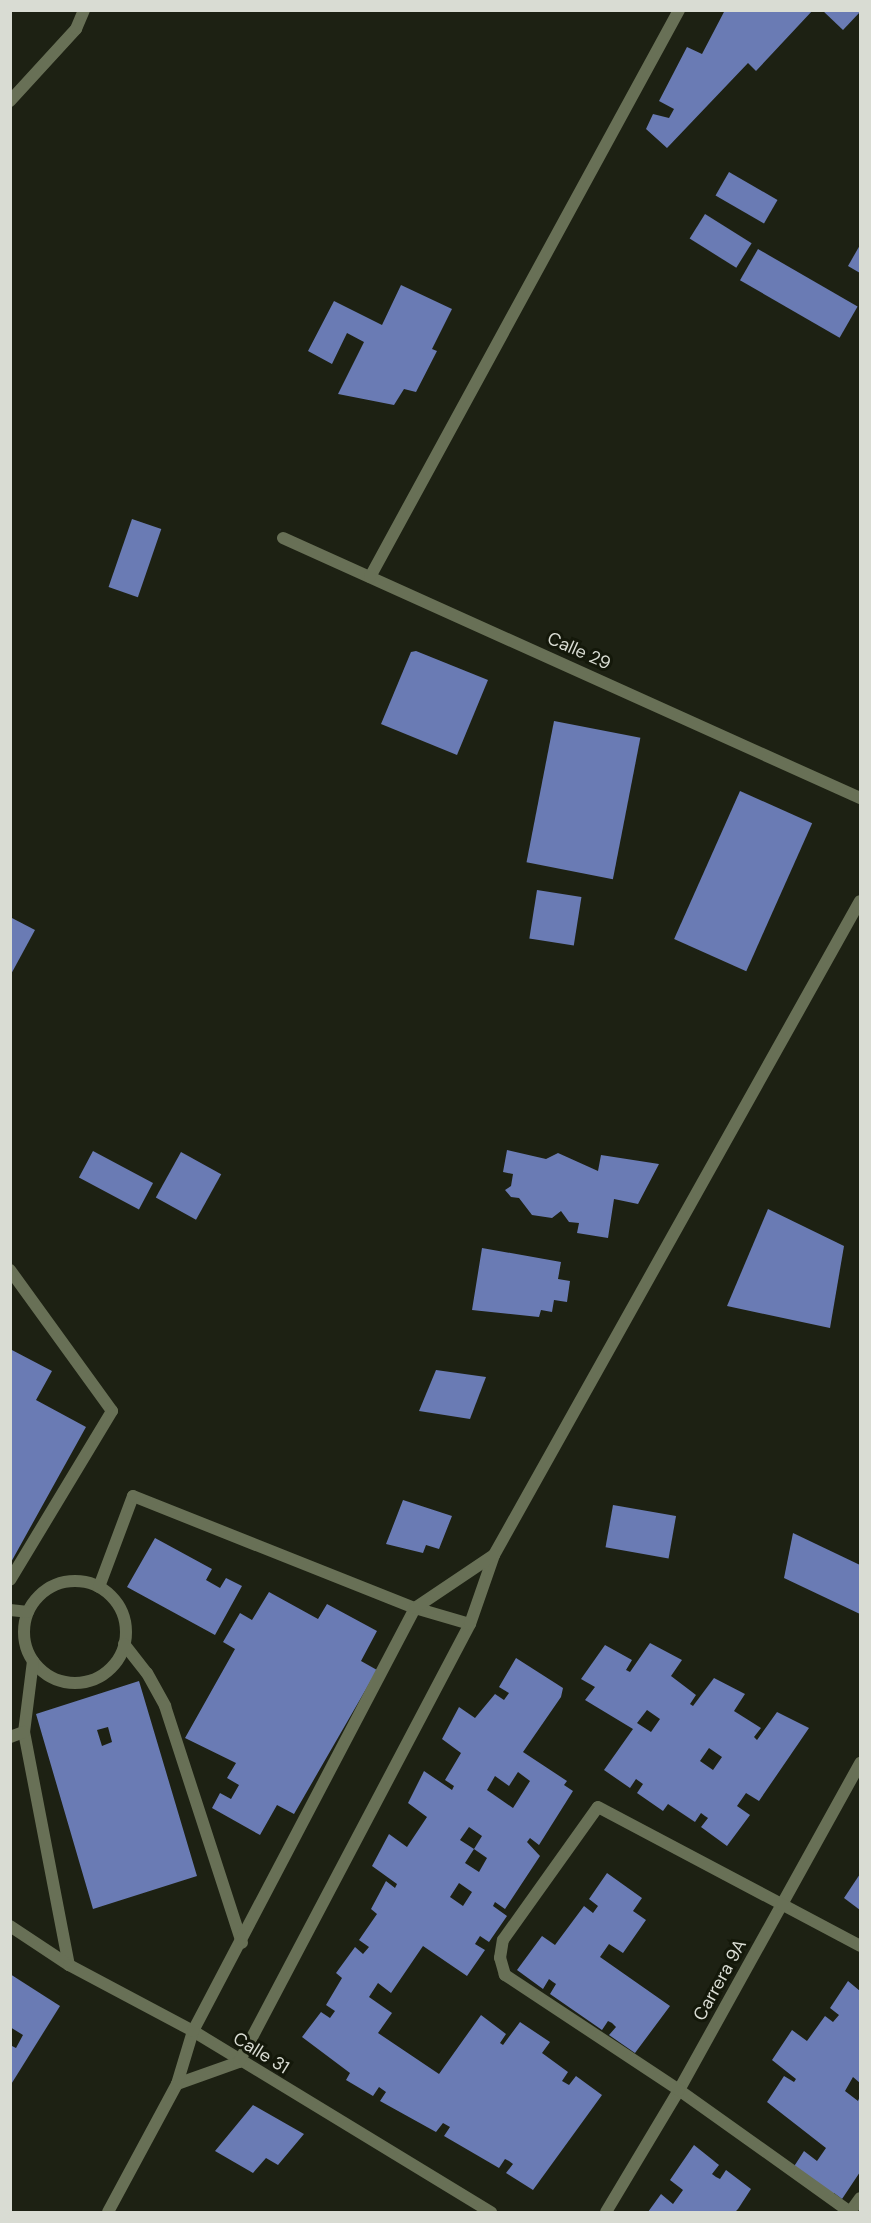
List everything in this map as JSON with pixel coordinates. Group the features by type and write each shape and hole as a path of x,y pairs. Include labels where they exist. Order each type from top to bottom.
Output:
{"street":[{"path":"10,101 76,29 84,10"},
{"path":"370,577 679,10"},
{"name":"Calle 29","path":"284,538 861,798"},
{"path":"177,2084 239,2062 470,1624 494,1555 861,901"},
{"path":"10,1270 112,1411 10,1580"},
{"path":"99,1587 133,1496 416,1608 470,1624"},
{"path":"108,2212 177,2084 193,2031 242,1943 416,1608 494,1555"},
{"path":"75,1582 99,1587 122,1612 126,1628 124,1644 107,1672 76,1683 44,1673 33,1661 25,1646 28,1612 50,1587 75,1582"},
{"path":"10,1610 28,1612"},
{"path":"124,1644 147,1673 165,1707 242,1943"},
{"path":"33,1661 24,1732 69,1965"},
{"path":"10,1737 24,1732"},
{"name":"Carrera 9A","path":"606,2212 679,2090 861,1763"},
{"path":"861,1946 784,1903 598,1807 503,1941 500,1959 505,1975 679,2090 850,2212 861,2198"},
{"name":"Calle 31","path":"10,1926 69,1965 193,2031 239,2062 491,2212"}],"building":[{"path":"725,10 813,10 756,71 748,63 667,148 646,129 653,114 669,118 674,109 659,101 687,47 702,54"},
{"path":"822,10 860,10 860,12 843,30"},
{"path":"729,172 777,200 764,223 716,195"},
{"path":"705,214 752,243 736,268 690,239"},
{"path":"860,245 860,273 848,266"},
{"path":"758,249 858,306 840,338 740,280"},
{"path":"401,285 452,309 432,349 437,351 416,392 404,389 394,405 338,394 364,342 347,333 332,364 308,351 334,301 382,325"},
{"path":"132,519 161,529 138,597 109,587"},
{"path":"416,651 488,680 457,755 381,724 411,652"},
{"path":"554,721 640,738 613,879 527,862"},
{"path":"740,791 812,823 746,971 674,939"},
{"path":"537,890 581,897 574,945 529,938"},
{"path":"10,917 35,930 10,976"},
{"path":"507,1150 546,1159 558,1153 598,1171 601,1155 659,1164 638,1204 614,1199 608,1238 577,1233 579,1223 569,1222 561,1211 552,1218 532,1215 519,1198 511,1197 505,1190 511,1186 513,1174 503,1172"},
{"path":"93,1151 153,1183 139,1209 79,1177"},
{"path":"181,1152 221,1174 196,1220 156,1197"},
{"path":"768,1209 844,1246 830,1328 727,1306"},
{"path":"482,1248 561,1262 558,1279 570,1281 567,1302 554,1300 552,1312 541,1310 539,1317 472,1310"},
{"path":"10,1349 52,1371 36,1400 86,1427 10,1564"},
{"path":"436,1370 486,1377 470,1419 419,1411"},
{"path":"403,1500 452,1516 439,1549 426,1545 423,1553 386,1544"},
{"path":"613,1505 676,1516 669,1558 606,1547"},
{"path":"793,1533 860,1565 860,1614 784,1578"},
{"path":"155,1538 212,1569 206,1580 220,1588 226,1578 242,1586 215,1635 127,1587"},
{"path":"269,1592 318,1619 327,1604 377,1631 361,1661 377,1670 294,1814 277,1805 260,1835 212,1808 220,1793 231,1799 239,1785 227,1778 236,1763 185,1738 235,1649 223,1642 240,1613 252,1620"},
{"path":"650,1643 682,1660 671,1676 696,1695 690,1704 693,1706 714,1678 745,1694 734,1711 761,1728 754,1737 757,1740 777,1712 809,1728 759,1801 746,1793 737,1806 750,1815 727,1846 701,1827 708,1818 701,1813 695,1822 668,1804 663,1811 637,1793 643,1784 636,1779 630,1788 604,1770 633,1729 585,1700 595,1687 581,1679 605,1645 632,1660 626,1670 630,1672","holes":["647,1710 660,1719 651,1732 637,1723","709,1748 722,1757 713,1770 700,1761"]},
{"path":"516,1658 563,1688 561,1697 523,1752 567,1781 564,1785 573,1791 539,1845 530,1838 527,1842 540,1856 505,1909 495,1902 493,1906 507,1916 489,1942 480,1936 475,1944 485,1950 467,1976 423,1946 391,1993 378,1983 369,1997 392,2013 378,2033 439,2074 481,2015 506,2034 500,2043 503,2045 520,2022 550,2042 542,2053 568,2072 562,2081 569,2085 576,2076 602,2095 533,2190 506,2173 513,2164 509,2161 505,2159 499,2168 444,2136 450,2127 443,2123 436,2132 380,2101 386,2092 379,2087 373,2096 346,2080 350,2073 302,2037 321,2012 330,2018 335,2011 326,2005 342,1978 336,1973 355,1947 363,1954 369,1947 359,1940 377,1914 371,1909 386,1881 395,1888 397,1884 372,1866 389,1834 407,1847 427,1817 408,1803 424,1771 452,1790 454,1786 445,1780 461,1753 442,1739 459,1707 475,1718 495,1694 504,1700 509,1693 499,1687","holes":["518,1772 530,1781 513,1808 487,1790 495,1776 509,1786","469,1827 482,1836 474,1849 460,1840","474,1849 487,1858 479,1872 465,1863","459,1883 472,1892 463,1906 450,1897"]},
{"path":"139,1681 197,1876 93,1909 36,1714","holes":["108,1727 112,1742 102,1746 97,1730"]},
{"path":"607,1873 642,1898 633,1911 646,1920 623,1953 609,1944 600,1957 670,2006 635,2053 609,2035 616,2027 612,2023 608,2021 602,2030 550,1994 556,1984 549,1979 543,1989 517,1970 542,1936 555,1945 584,1906 593,1913 598,1906 589,1899"},
{"path":"860,1874 860,1910 844,1898"},
{"path":"10,1974 60,2006 10,2086 10,2045 16,2048 23,2035 10,2027"},
{"path":"848,1981 860,1991 860,2083 853,2077 845,2091 858,2101 860,2096 860,2172 842,2199 834,2193 831,2197 793,2168 804,2151 817,2161 826,2148 767,2102 784,2076 794,2082 796,2079 772,2060 792,2030 807,2041 825,2016 833,2022 839,2015 830,2008"},
{"path":"253,2105 304,2134 278,2165 266,2158 253,2173 215,2151"},
{"path":"694,2145 719,2165 712,2174 720,2179 726,2170 751,2189 738,2209 735,2212 648,2212 661,2194 673,2204 683,2190 670,2180"}]}
